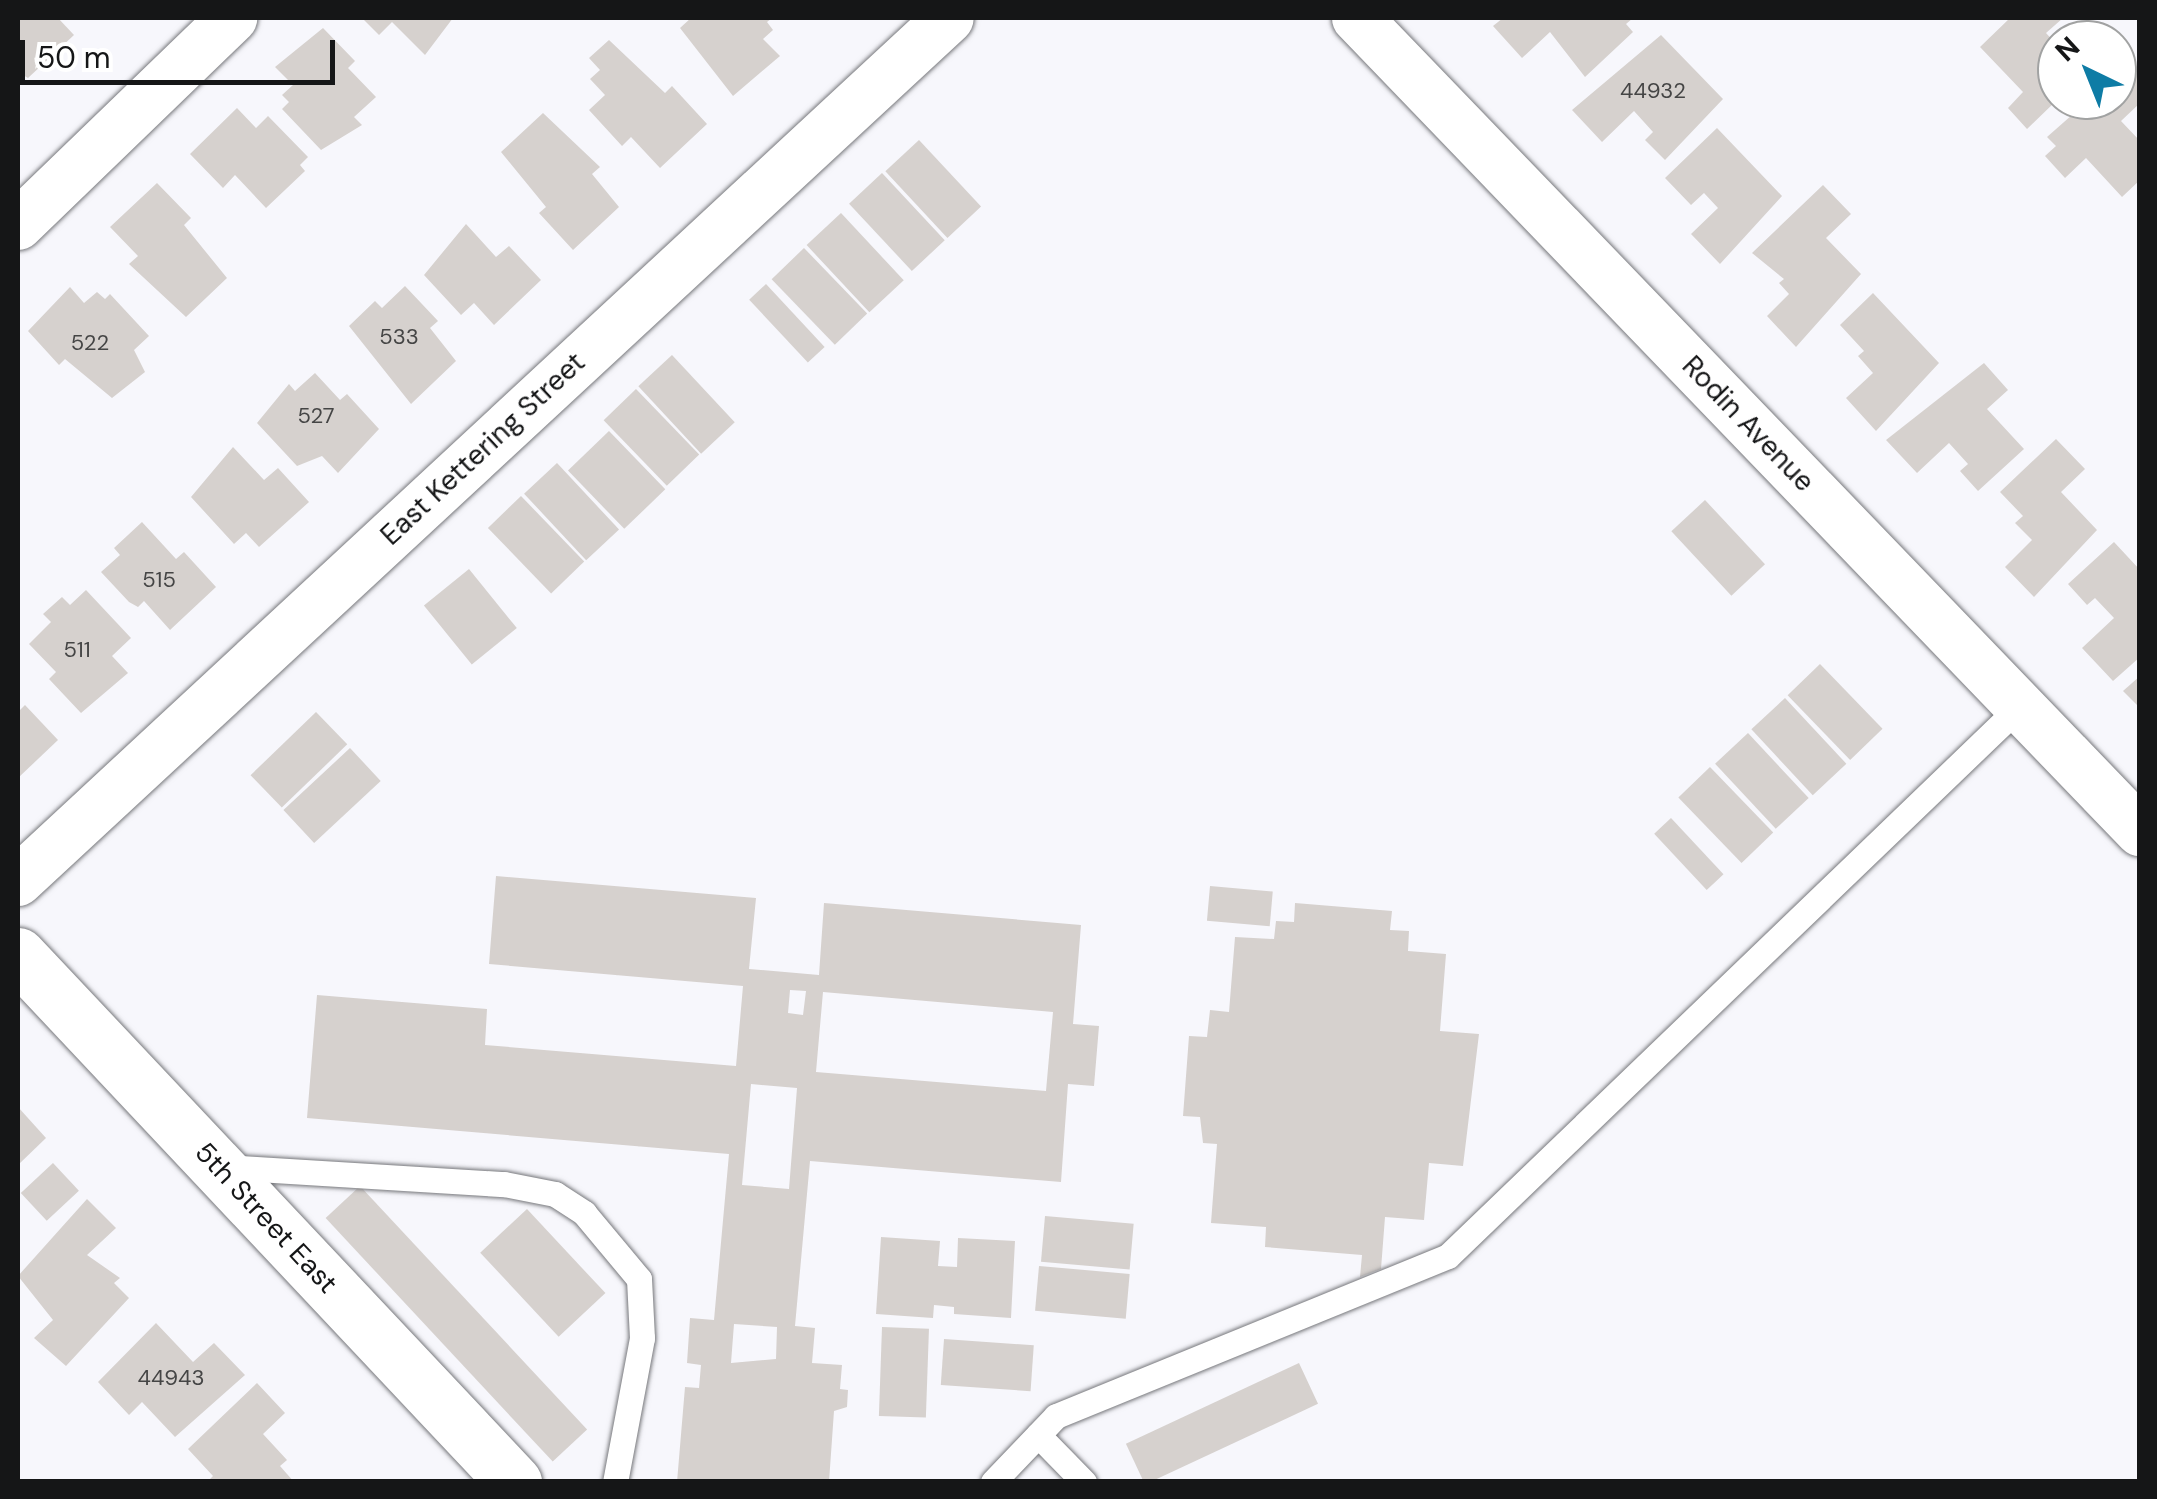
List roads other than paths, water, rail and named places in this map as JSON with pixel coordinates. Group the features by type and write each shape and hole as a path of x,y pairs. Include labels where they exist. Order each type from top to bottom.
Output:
{"street":[{"path":"18,225 232,18"},
{"name":"East Kettering Street","path":"18,881 949,18"},
{"name":"Rodin Avenue","path":"1357,18 2140,831"},
{"name":"5th Street East","path":"18,955 514,1482"}],"lane":[{"path":"994,1482 1056,1416 1448,1256 2019,706"},
{"path":"218,1167 504,1184 555,1194 584,1213 638,1280 642,1338 615,1482"},
{"path":"1038,1435 1084,1482"}]}
